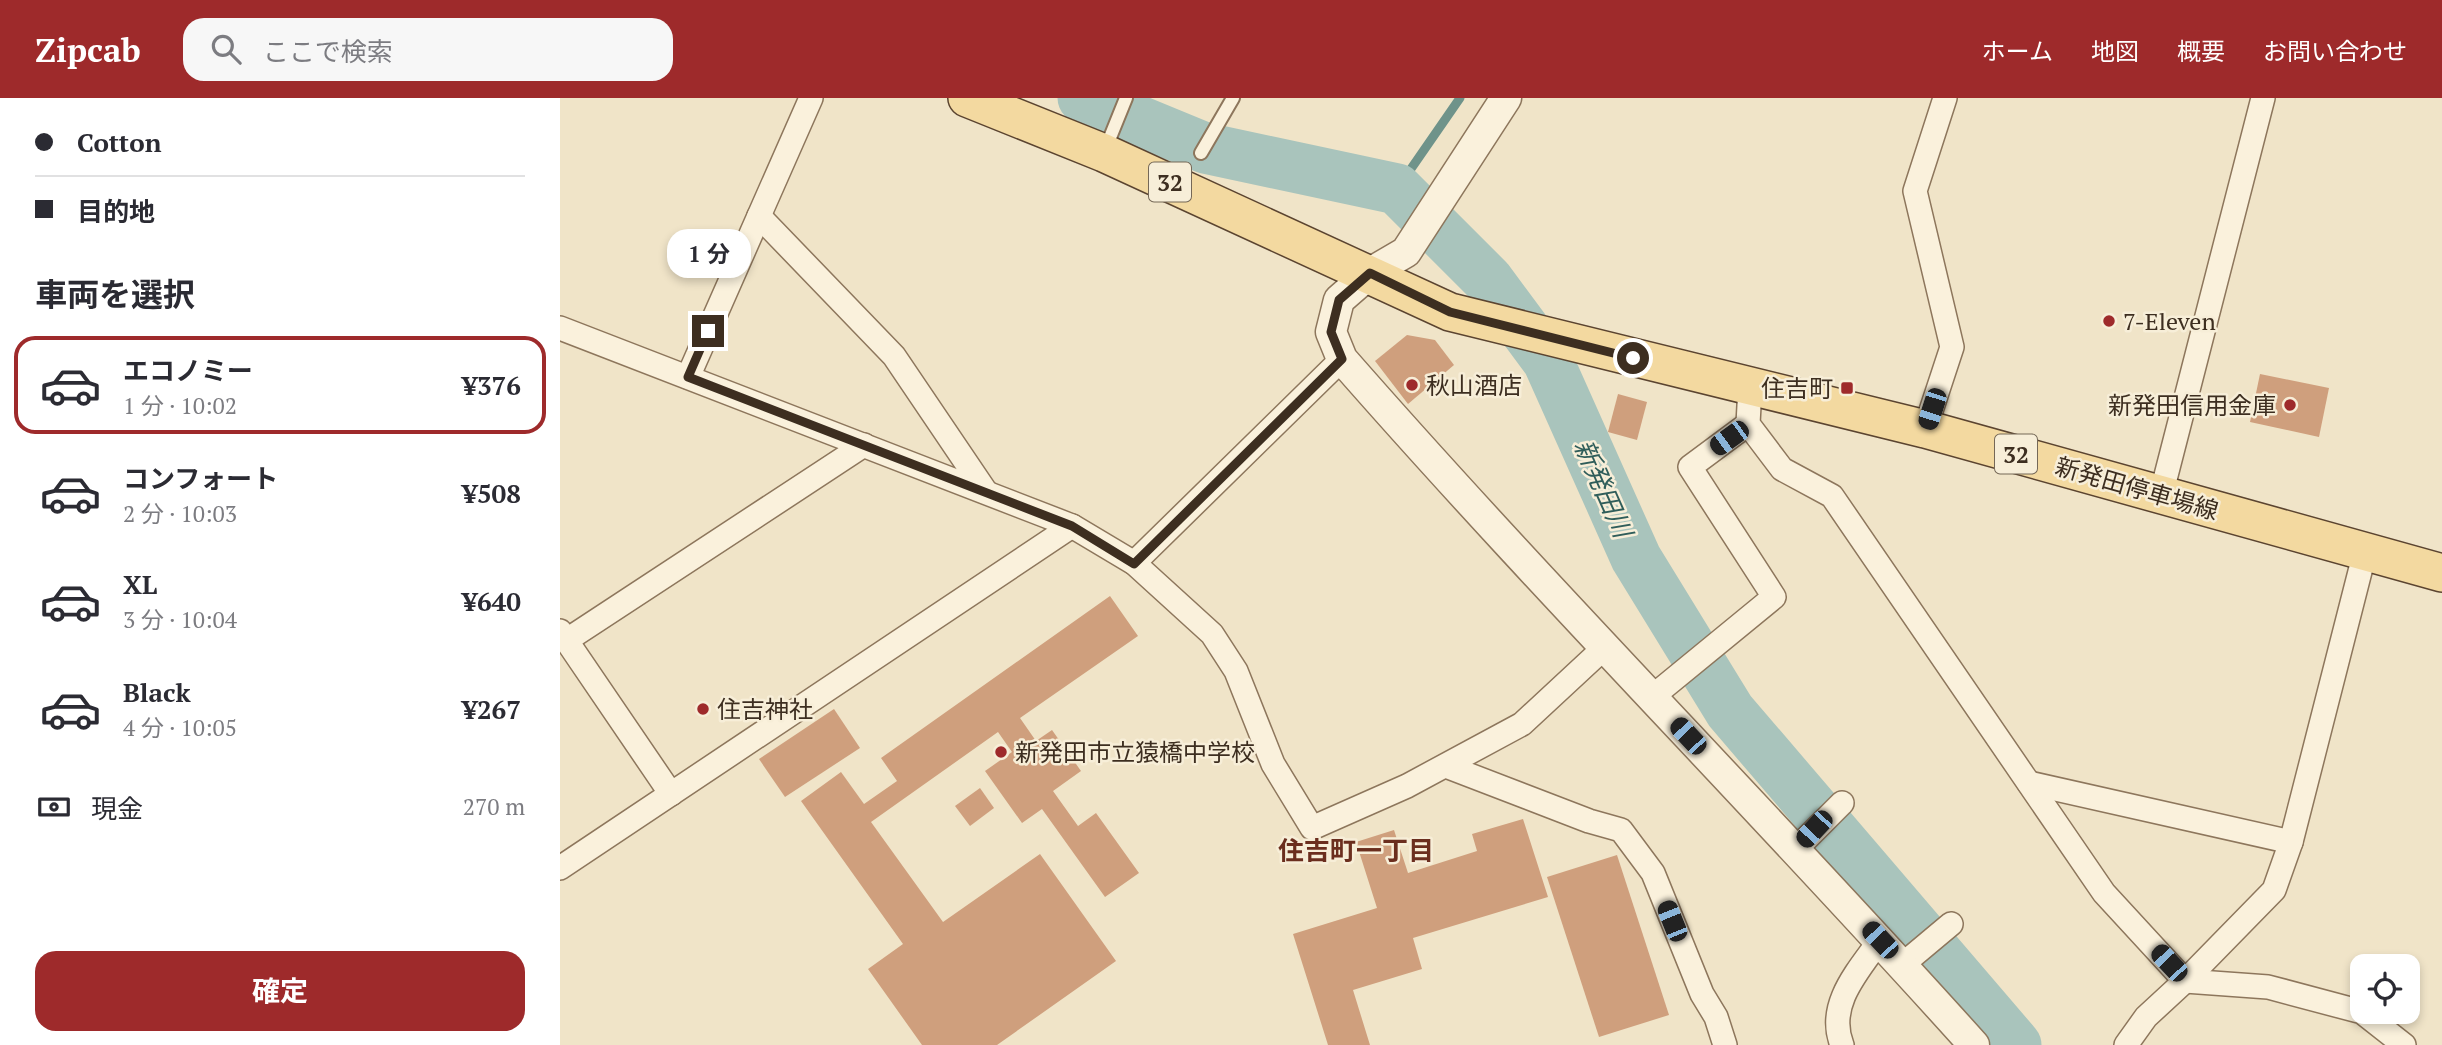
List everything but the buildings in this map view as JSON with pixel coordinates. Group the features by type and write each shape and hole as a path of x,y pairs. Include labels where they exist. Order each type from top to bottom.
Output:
{"main road":[{"name":"32","path":"972,99 1104,153 1370,273"},
{"name":"新発田停車場線","path":"1370,273 1450,312 1925,429 2442,573"}],"street":[{"path":"688,377 811,98"},
{"path":"1506,98 1406,252 1370,273 1339,300 1331,332 1342,359 1652,697 1805,840 1880,940 1911,957 1973,1045"},
{"path":"1925,429 1952,347 1915,191 1945,98"},
{"path":"2161,495 2263,98"},
{"path":"759,216 894,356 986,492"},
{"path":"560,328 1072,526 1134,564 1212,634 1236,671 1273,764 1312,828 1446,766 1521,724 1605,647"},
{"path":"1134,564 1342,359"},
{"path":"1750,387 1748,424 1782,469 1832,496 2104,893 2185,981 2268,987 2362,1013 2404,1045"},
{"path":"1652,697 1774,597 1690,467 1748,424"},
{"path":"671,794 563,635 864,445"},
{"path":"560,869 1072,526"},
{"path":"2126,1045 2146,1017 2274,890 2291,842 2365,552"},
{"path":"1446,766 1589,821 1622,830 1653,873 1702,994 1716,1017 1725,1045"},
{"path":"2029,783 2291,842"},
{"path":"1805,840 1842,803"},
{"path":"1911,957 1951,925"},
{"path":"1842,1045 1836,1031 1844,989 1880,940"}],"lane":[{"path":"1104,153 1126,98"},
{"path":"1201,153 1233,98"}],"waterway":[{"name":"新発田川","path":"1083,98 1205,148 1397,189 1488,280 1548,361 1636,558 1730,711 2016,1045"},
{"path":"1397,189 1460,98"}],"place":[{"name":"7-Eleven","path":"2109,321"},
{"name":"秋山酒店","path":"1412,385"},
{"name":"住吉町","path":"1847,388"},
{"name":"新発田信用金庫","path":"2290,405"},
{"name":"住吉神社","path":"703,709"},
{"name":"新発田市立猿橋中学校","path":"1001,752"}],"district":[{"name":"住吉町一丁目","path":"1356,850"}],"route":[{"path":"708,331 688,377 1072,526 1134,564 1342,359 1331,332 1339,300 1370,273 1450,312 1633,358"}]}
